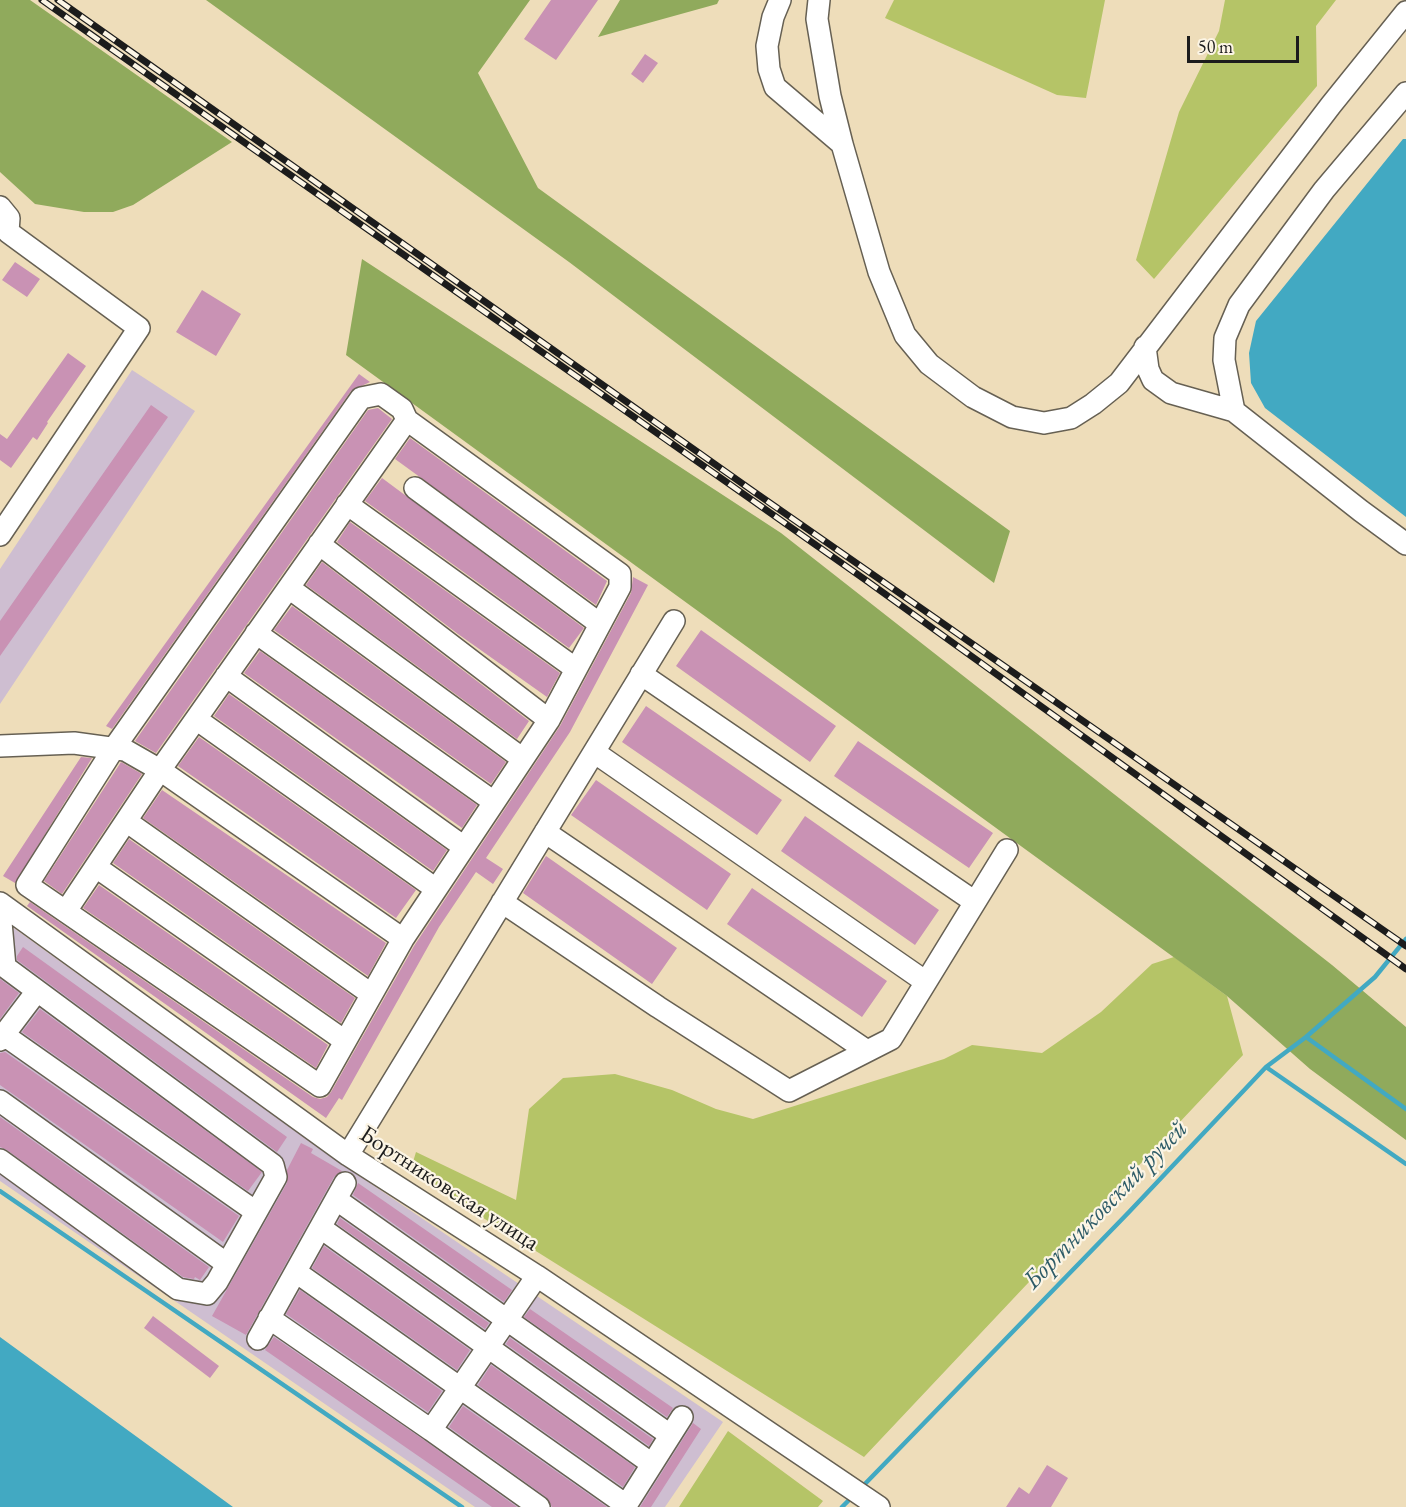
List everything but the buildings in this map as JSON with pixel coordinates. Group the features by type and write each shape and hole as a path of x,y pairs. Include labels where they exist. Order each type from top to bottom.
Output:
{"street":[{"path":"780,0 773,17 767,46 769,69 775,87 842,144"},
{"path":"819,0 818,19 830,96 842,144 879,272 905,335 929,364 973,397 1012,417 1044,423 1071,418 1119,383 1330,105 1406,12"},
{"path":"1234,411 1224,360 1225,338 1239,305 1324,190 1406,93"},
{"path":"0,207 9,218 4,238 139,328 0,534"},
{"path":"1145,347 1148,369 1154,380 1171,393 1234,411 1361,511 1406,543"},
{"path":"381,394 402,409 407,420 620,574 620,587 549,720 403,939 320,1086 27,885 114,748 361,398 381,394"},
{"path":"66,912 160,770 407,420"},
{"path":"415,488 600,624"},
{"path":"347,504 576,669"},
{"path":"319,544 549,720"},
{"path":"289,588 523,759"},
{"path":"348,1155 674,621"},
{"path":"256,633 494,802"},
{"path":"641,674 975,902"},
{"path":"226,676 464,847"},
{"path":"196,719 436,889"},
{"path":"0,746 74,743 125,750 160,770 403,939"},
{"path":"594,752 926,982"},
{"path":"126,821 371,994"},
{"path":"545,832 867,1051"},
{"path":"502,902 789,1092 891,1039 1007,850"},
{"path":"96,867 345,1041"},
{"name":"Бортниковская улица","path":"0,903 348,1155 537,1275 876,1504"},
{"path":"0,911 5,967 273,1165 276,1177 217,1282 207,1294 178,1290 0,1160"},
{"path":"37,991 2,1038 256,1212"},
{"path":"0,1101 227,1263"},
{"path":"258,1339 341,1191 507,1319 670,1435"},
{"path":"321,1228 652,1464"},
{"path":"296,1272 625,1506 682,1417"},
{"path":"431,1430 537,1275"},
{"path":"269,1318 540,1507"}],"shaded area":[{"path":"132,370 195,411 0,704 0,569"},
{"path":"0,918 324,1152 723,1422 665,1507 475,1507 0,1181"}],"green space":[{"path":"0,0 30,0 232,142 133,205 113,212 84,212 35,204 0,172"},
{"path":"206,0 530,0 478,73 538,188 1010,531 994,583 569,262"},
{"path":"620,0 719,0 717,4 598,37"},
{"path":"894,0 1105,0 1086,98 1057,95 885,18"},
{"path":"1225,0 1336,0 1316,26 1317,86 1154,279 1136,260 1179,112 1219,31"},
{"path":"362,259 781,533 1332,965 1406,1027 1406,1140 1310,1069 1227,996 346,355"},
{"path":"1174,957 1227,996 1243,1055 864,1457 410,1172 416,1152 516,1200 529,1109 563,1078 615,1074 672,1090 716,1109 753,1119 944,1059 972,1045 1042,1053 1101,1012 1152,964"},
{"path":"728,1431 823,1501 818,1507 679,1507"}],"water":[{"path":"1403,139 1406,139 1406,517 1265,408 1251,383 1249,353 1256,321"},
{"path":"0,1337 233,1507 0,1507"}],"waterway":[{"name":"Бортниковский ручей","path":"861,1488 1266,1067 1306,1037 1375,977 1406,939"},
{"path":"1306,1037 1406,1109"},
{"path":"1266,1067 1406,1164"},
{"path":"0,1191 462,1507"},
{"name":"Бортниковский ручей","path":"842,1507 853,1496"}],"railway":[{"path":"42,0 867,581 1406,969"},
{"path":"58,0 750,489 1406,946"}]}
